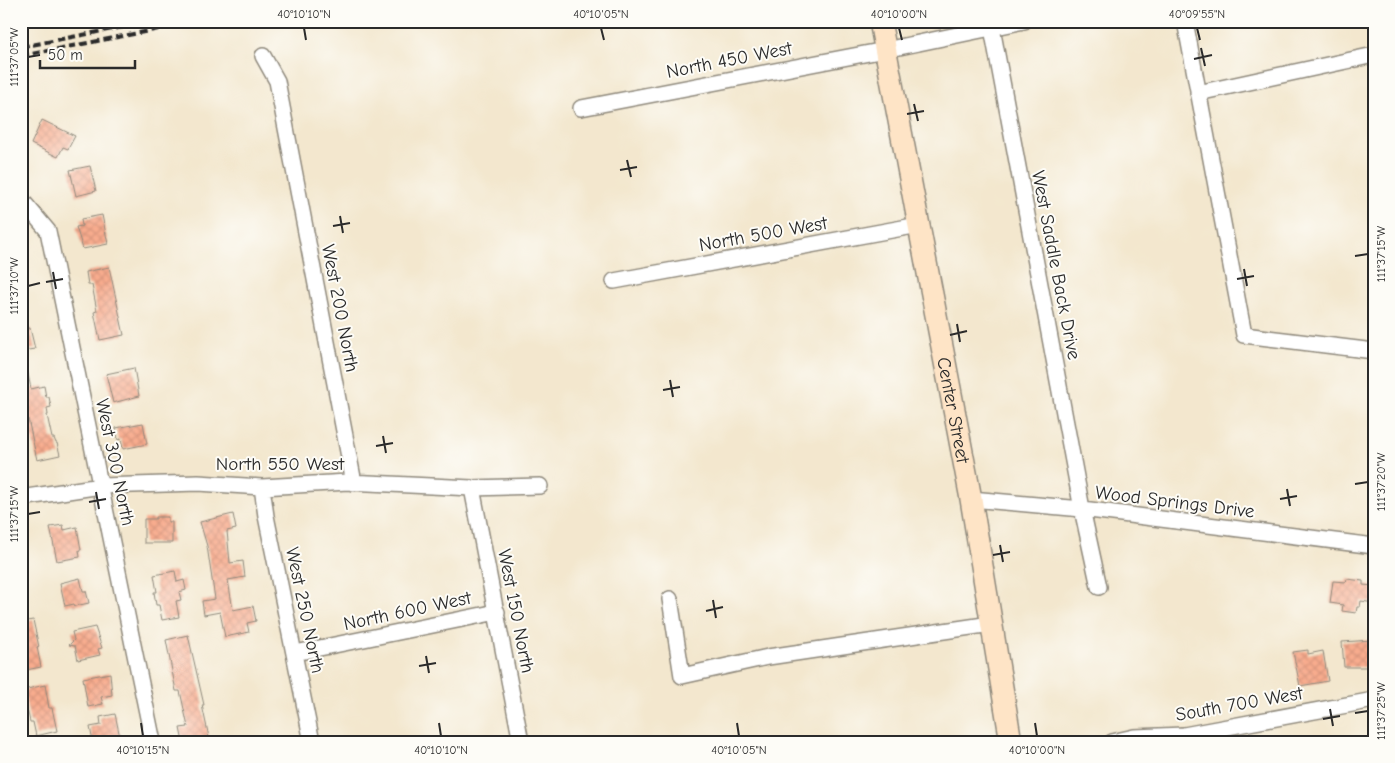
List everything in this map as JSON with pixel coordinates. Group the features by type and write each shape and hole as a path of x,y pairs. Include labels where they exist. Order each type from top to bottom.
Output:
{"street":[{"name":"Center Street","path":"880,21 970,499 1010,742"},
{"name":"North 450 West","path":"581,108 885,50 1024,21"},
{"path":"1185,21 1244,335 1374,351"},
{"name":"West Saddle Back Drive","path":"992,28 1082,509 1099,587"},
{"path":"1198,93 1374,55"},
{"name":"West 200 North","path":"263,56 277,81 354,483"},
{"name":"West 300 North","path":"21,199 48,231 153,742"},
{"name":"North 500 West","path":"614,281 919,225"},
{"name":"North 550 West","path":"21,498 101,486 198,483 262,487 354,483 472,488 540,486"},
{"name":"West 250 North","path":"262,487 266,516 312,742"},
{"name":"West 150 North","path":"472,488 522,742"},
{"name":"Wood Springs Drive","path":"970,499 1082,509 1374,546"},
{"path":"670,599 682,676 768,657 991,624"},
{"name":"North 600 West","path":"295,654 497,612"},
{"name":"South 700 West","path":"1112,742 1134,737 1184,738 1374,700"}],"building":[{"path":"42,120 75,136 68,149 63,147 58,157 31,144"},
{"path":"90,166 96,191 76,196 70,170"},
{"path":"102,215 108,244 83,249 76,227 82,226 81,219"},
{"path":"109,267 124,335 100,340 94,312 97,311 92,285 88,285 86,272"},
{"path":"30,328 35,349 21,351 21,329"},
{"path":"26,364 31,389 44,386 46,397 49,397 51,407 47,408 47,415 52,438 57,443 60,455 37,460 28,419 24,420 21,406 21,365"},
{"path":"134,368 139,396 113,403 106,374"},
{"path":"143,423 147,444 123,449 121,439 118,440 116,428"},
{"path":"233,514 236,529 227,531 230,563 243,561 245,577 228,580 233,610 253,606 256,621 247,623 249,632 225,637 220,612 204,615 202,601 215,599 207,546 200,522"},
{"path":"156,517 168,517 168,522 172,522 172,543 144,543 144,519 156,519"},
{"path":"63,525 64,530 77,527 81,550 79,550 80,557 57,561 50,527"},
{"path":"175,571 177,582 184,580 186,590 179,592 181,600 176,601 179,617 162,620 159,605 156,605 154,592 157,592 154,575"},
{"path":"80,578 83,591 86,591 89,603 65,606 60,583"},
{"path":"1347,579 1363,581 1363,585 1374,586 1374,603 1361,601 1356,613 1342,611 1343,605 1330,603 1333,581 1346,582"},
{"path":"33,620 41,667 21,671 21,622"},
{"path":"95,627 102,648 98,649 100,655 78,660 75,646 69,645 74,640 72,632"},
{"path":"188,635 204,705 202,705 210,742 183,742 180,728 188,727 180,691 176,691 166,640"},
{"path":"1372,640 1374,663 1368,663 1369,667 1344,667 1342,642"},
{"path":"1308,650 1308,654 1323,651 1328,681 1300,686 1293,652"},
{"path":"110,673 112,695 101,697 103,704 88,707 83,678"},
{"path":"45,685 49,708 52,708 57,731 36,736 33,722 30,722 23,690"},
{"path":"115,714 121,742 93,742 90,727 101,725 100,717"}],"railway":[{"path":"21,47 154,21"},
{"path":"21,56 200,21"}]}
